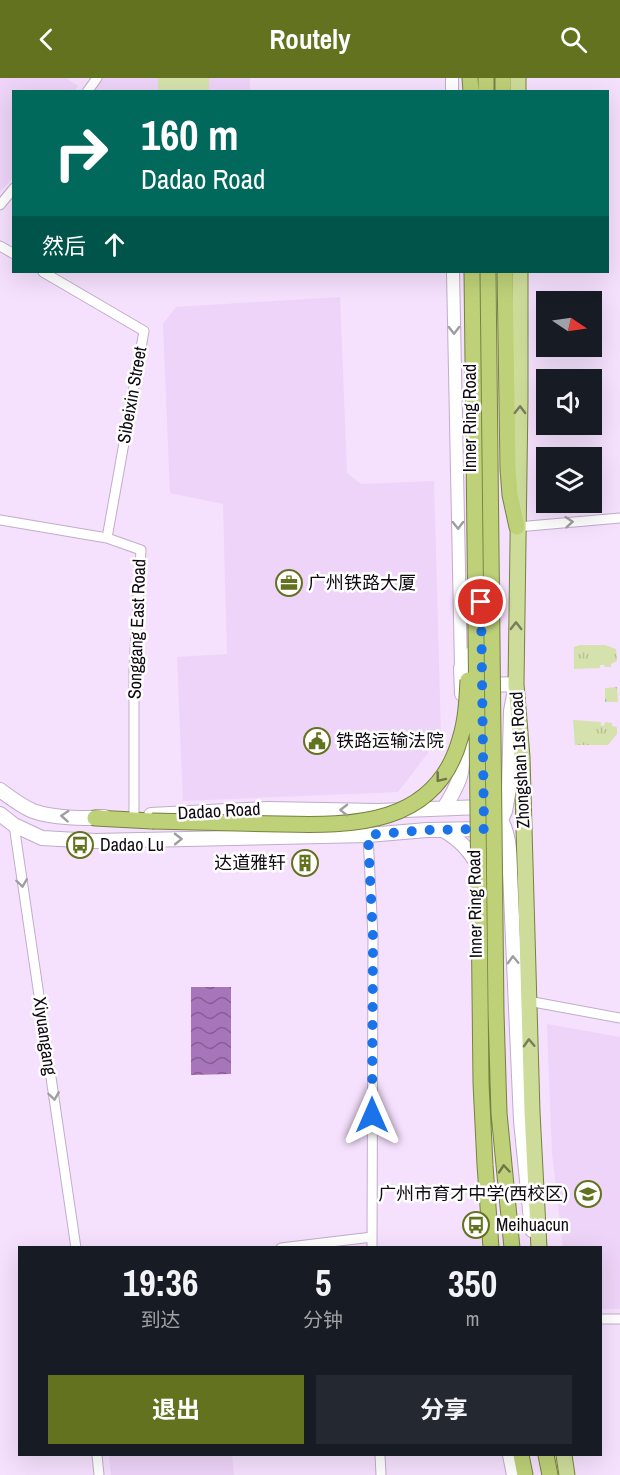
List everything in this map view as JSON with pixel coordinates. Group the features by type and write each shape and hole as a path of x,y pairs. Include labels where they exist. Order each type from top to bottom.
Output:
{"highway":[{"name":"Inner Ring Road","path":"474,273 481,1083 484,1165 491,1246"},
{"name":"Inner Ring Road","path":"488,273 496,1012 499,1113 512,1246"},
{"path":"505,273 510,495 517,527"},
{"path":"95,818 350,824 385,817 416,802 441,778 455,755 460,740 467,699 475,558"},
{"path":"521,1456 525,1475"},
{"path":"546,1456 549,1475"}],"main road":[{"name":"Zhongshan 1st Road","path":"474,273 483,640 487,1116 498,1246"},
{"name":"Zhongshan 1st Road","path":"520,273 516,684 522,757 537,1246"},
{"path":"444,808 459,784 462,774 461,669 483,640"},
{"path":"483,685 516,684 511,711 509,789 505,811 501,820 484,836"},
{"name":"Dadao Road","path":"0,790 34,812 95,818 268,809 378,811 484,808"},
{"path":"484,808 492,810 501,820 509,844 521,1121 529,1205 537,1246"},
{"name":"Dadao Road","path":"0,814 14,825 42,837 95,841 368,835 441,829 484,836 509,844"},
{"path":"441,829 469,850 485,886"},
{"path":"528,1456 531,1475"},
{"path":"564,1456 567,1475"}],"street":[{"path":"0,205 12,190"},
{"name":"Sibeixin Street","path":"45,273 144,331 107,538"},
{"path":"453,273 461,669"},
{"path":"517,527 620,518"},
{"name":"Songgang East Road","path":"0,520 107,538 141,550 134,668 134,816"},
{"path":"459,584 481,582"},
{"name":"Xiyuangang","path":"14,825 76,1246"},
{"path":"368,835 373,938 372,1246"},
{"path":"528,1001 620,1018"},
{"path":"298,1246 372,1237"},
{"path":"602,1319 620,1319"},
{"path":"97,1456 99,1475"},
{"path":"380,1456 381,1475"},
{"path":"509,1456 513,1475"}],"shaded area":[{"path":"0,78 66,78 78,86 76,90 12,90 12,178 0,192"},
{"path":"101,78 250,78 250,90 92,90"},
{"path":"340,297 347,473 361,484 434,481 441,736 398,792 183,801 177,657 227,654 223,504 170,493 163,324 176,307"},
{"name":"广州市育才中学(西校区)","path":"547,1024 620,1037 620,1309 602,1309 602,1246 563,1246 552,1153"},
{"path":"109,1456 232,1456 234,1475 111,1475"}],"green space":[{"path":"158,78 209,78 209,90 158,90"},
{"path":"605,645 616,649 617,661 611,664 611,667 600,665 600,668 574,669 574,647"},
{"path":"617,687 618,702 605,702 605,688"},
{"path":"573,720 601,722 604,726 605,722 612,723 612,726 617,727 617,734 608,745 575,745"}],"water":[{"path":"191,987 231,987 231,1074 191,1075"}],"place":[{"name":"广州铁路大厦","path":"289,583"},
{"name":"铁路运输法院","path":"317,741"},
{"name":"Dadao Lu","path":"80,845"},
{"name":"达道雅轩","path":"305,863"},
{"name":"广州市育才中学(西校区)","path":"588,1194"},
{"name":"Meihuacun","path":"476,1225"}],"route":[{"path":"372,1115 373,938 368,835 427,830 484,829 481,602"}]}
